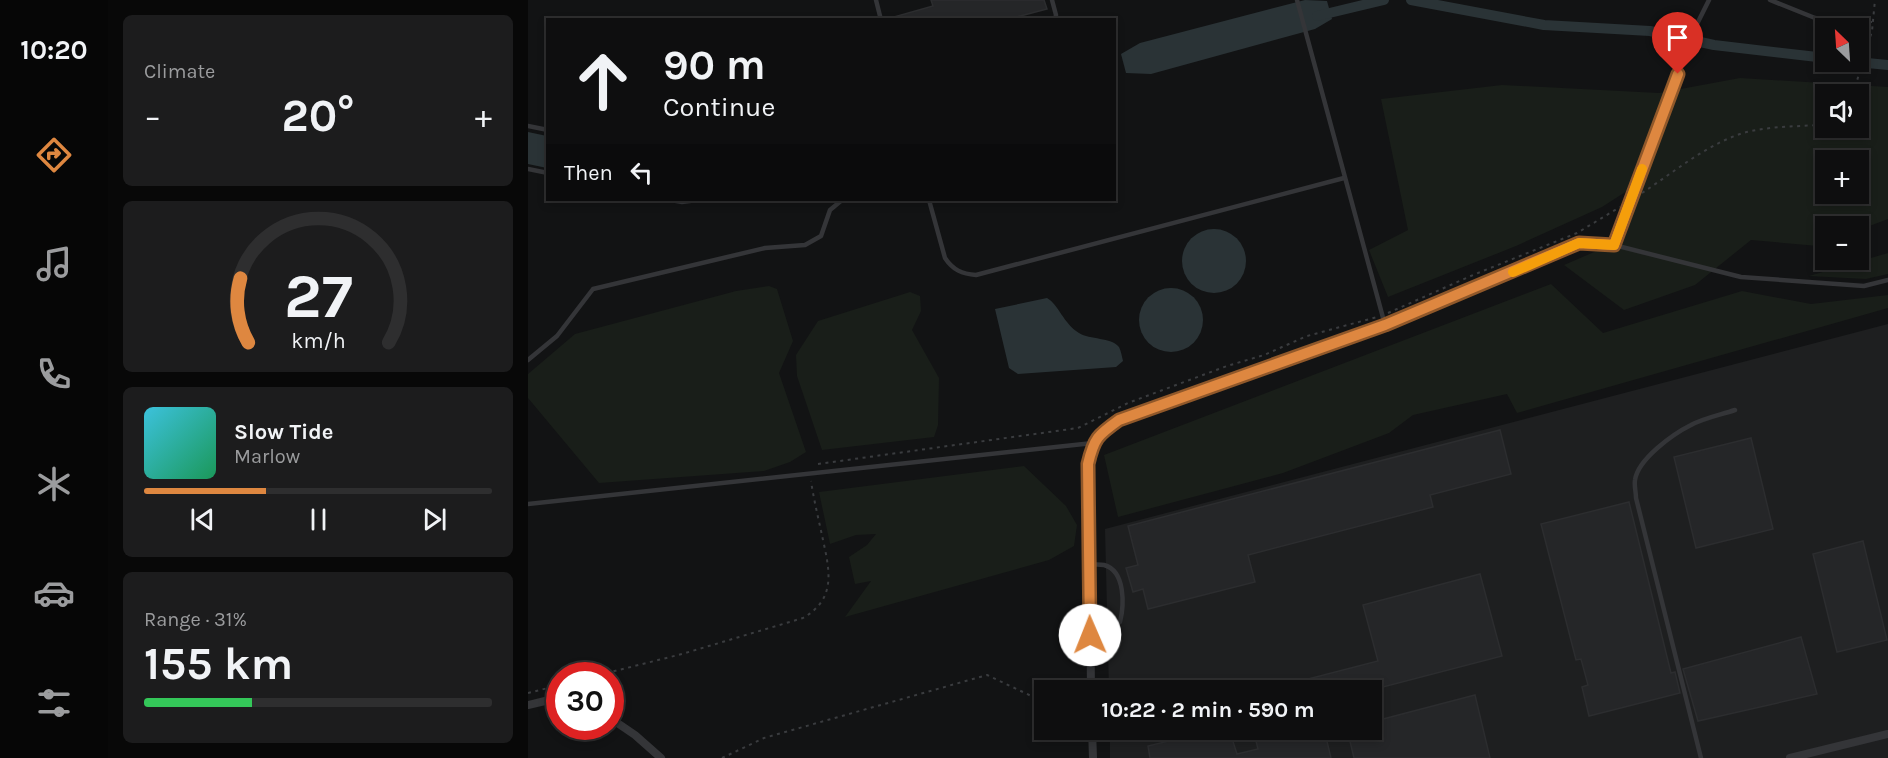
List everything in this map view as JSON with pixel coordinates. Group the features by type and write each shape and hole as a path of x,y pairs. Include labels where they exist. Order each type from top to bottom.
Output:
{"street":[{"path":"1089,495 1091,680"},
{"path":"528,705 546,701"},
{"path":"624,729 661,758"},
{"path":"1790,758 1888,734"},
{"path":"1092,740 1093,758"}],"lane":[{"path":"876,0 880,18"},
{"path":"1052,0 1055,18"},
{"path":"1614,245 1696,26 1709,0"},
{"path":"1770,0 1815,18"},
{"path":"1298,1 1385,325"},
{"path":"528,126 546,130"},
{"path":"528,169 546,173"},
{"path":"929,201 945,258 950,267 965,274 976,275 1344,178"},
{"path":"528,360 557,336 593,289 765,248 805,245 821,236 830,210 841,201"},
{"path":"1089,495 1088,464 1093,443 1119,420 1385,325 1579,243 1614,245 1741,277 1864,286 1888,280"},
{"path":"1701,758 1636,498 1635,481 1648,457 1667,440 1698,422 1735,410"},
{"path":"528,504 1093,443"},
{"path":"1089,564 1104,565 1112,569 1120,581 1124,607 1120,622 1107,631 1090,635"}],"path":[{"path":"1856,84 1869,39 1875,0"},
{"path":"624,669 682,654 804,618 813,613 828,589 830,573 810,473 812,467 820,464 1078,428 1128,403 1227,366 1264,355 1307,336 1360,323 1577,233 1710,148 1734,136 1762,129 1815,125"},
{"path":"722,758 764,738 987,675 1034,697"},
{"path":"528,693 546,688"}],"shaded area":[{"path":"1305,0 1327,1 1332,19 1315,29 1151,74 1126,73 1121,54 1140,43"},
{"path":"1740,78 1839,84 1815,84 1815,138 1869,138 1869,86 1888,87 1888,219 1869,226 1869,216 1815,216 1815,246 1751,240 1695,285 1624,310 1564,265 1622,240 1641,182 1602,207 1516,246 1388,297 1369,250 1408,230 1381,99 1502,85 1659,93"},
{"path":"528,132 546,136 546,168 528,164"},
{"path":"1214,229 1226,231 1237,238 1244,249 1246,261 1244,273 1237,284 1226,291 1214,293 1202,291 1191,284 1184,273 1182,261 1184,249 1191,238 1202,231"},
{"path":"1888,253 1888,274 1866,279 1809,276 1830,270 1869,270 1869,259"},
{"path":"1551,284 1603,333 1742,291 1811,304 1888,295 1888,308 1517,413 1507,394 1413,415 1389,433 1283,473 1118,517 1104,455"},
{"path":"769,286 777,289 793,341 779,373 806,452 790,462 764,471 599,483 528,398 528,374 575,334 736,291"},
{"path":"1171,288 1183,290 1194,297 1201,308 1203,320 1201,332 1194,343 1183,350 1171,352 1159,350 1148,343 1141,332 1139,320 1141,308 1148,297 1159,290"},
{"path":"910,292 920,296 921,311 912,330 939,378 938,425 934,437 822,450 797,376 796,355 818,321"},
{"path":"1047,298 1079,333 1106,340 1119,347 1123,361 1116,367 1018,374 1009,368 995,309"},
{"path":"1888,324 1888,758 1110,758 1110,740 1382,740 1382,680 1109,680 1105,529"},
{"path":"1024,466 1066,506 1077,525 1074,546 1049,560 845,617 871,581 855,584 849,557 867,545 876,534 856,535 830,544 819,492"}],"building":[{"path":"931,0 1044,0 1047,9 1013,18 894,17 933,6"},
{"path":"1500,430 1511,474 1430,495 1433,507 1248,555 1255,582 1148,609 1143,589 1133,592 1126,568 1138,565 1128,526"},
{"path":"1751,438 1773,529 1696,548 1674,457"},
{"path":"1629,502 1671,673 1675,672 1680,693 1589,716 1582,687 1588,685 1581,659 1576,660 1541,524"},
{"path":"1863,541 1887,640 1837,652 1813,554"},
{"path":"1480,574 1502,656 1382,687 1382,680 1304,680 1378,661 1363,605"},
{"path":"1801,637 1817,694 1698,721 1683,669"},
{"path":"1475,695 1490,758 1354,758 1350,740 1382,740 1382,715 1383,719"},
{"path":"1173,740 1233,740 1237,754 1258,749 1256,740 1327,740 1331,758 1150,758 1148,746"}],"waterway":[{"path":"1317,16 1384,0"},
{"path":"1411,0 1544,25 1650,31 1714,45 1815,57"},
{"path":"1869,63 1888,65"}],"slow traffic":[{"path":"1513,272 1579,243 1614,245 1642,169"}],"route":[{"path":"1090,635 1088,464 1093,443 1107,429 1119,420 1385,325 1579,243 1614,245 1678,74"}]}
